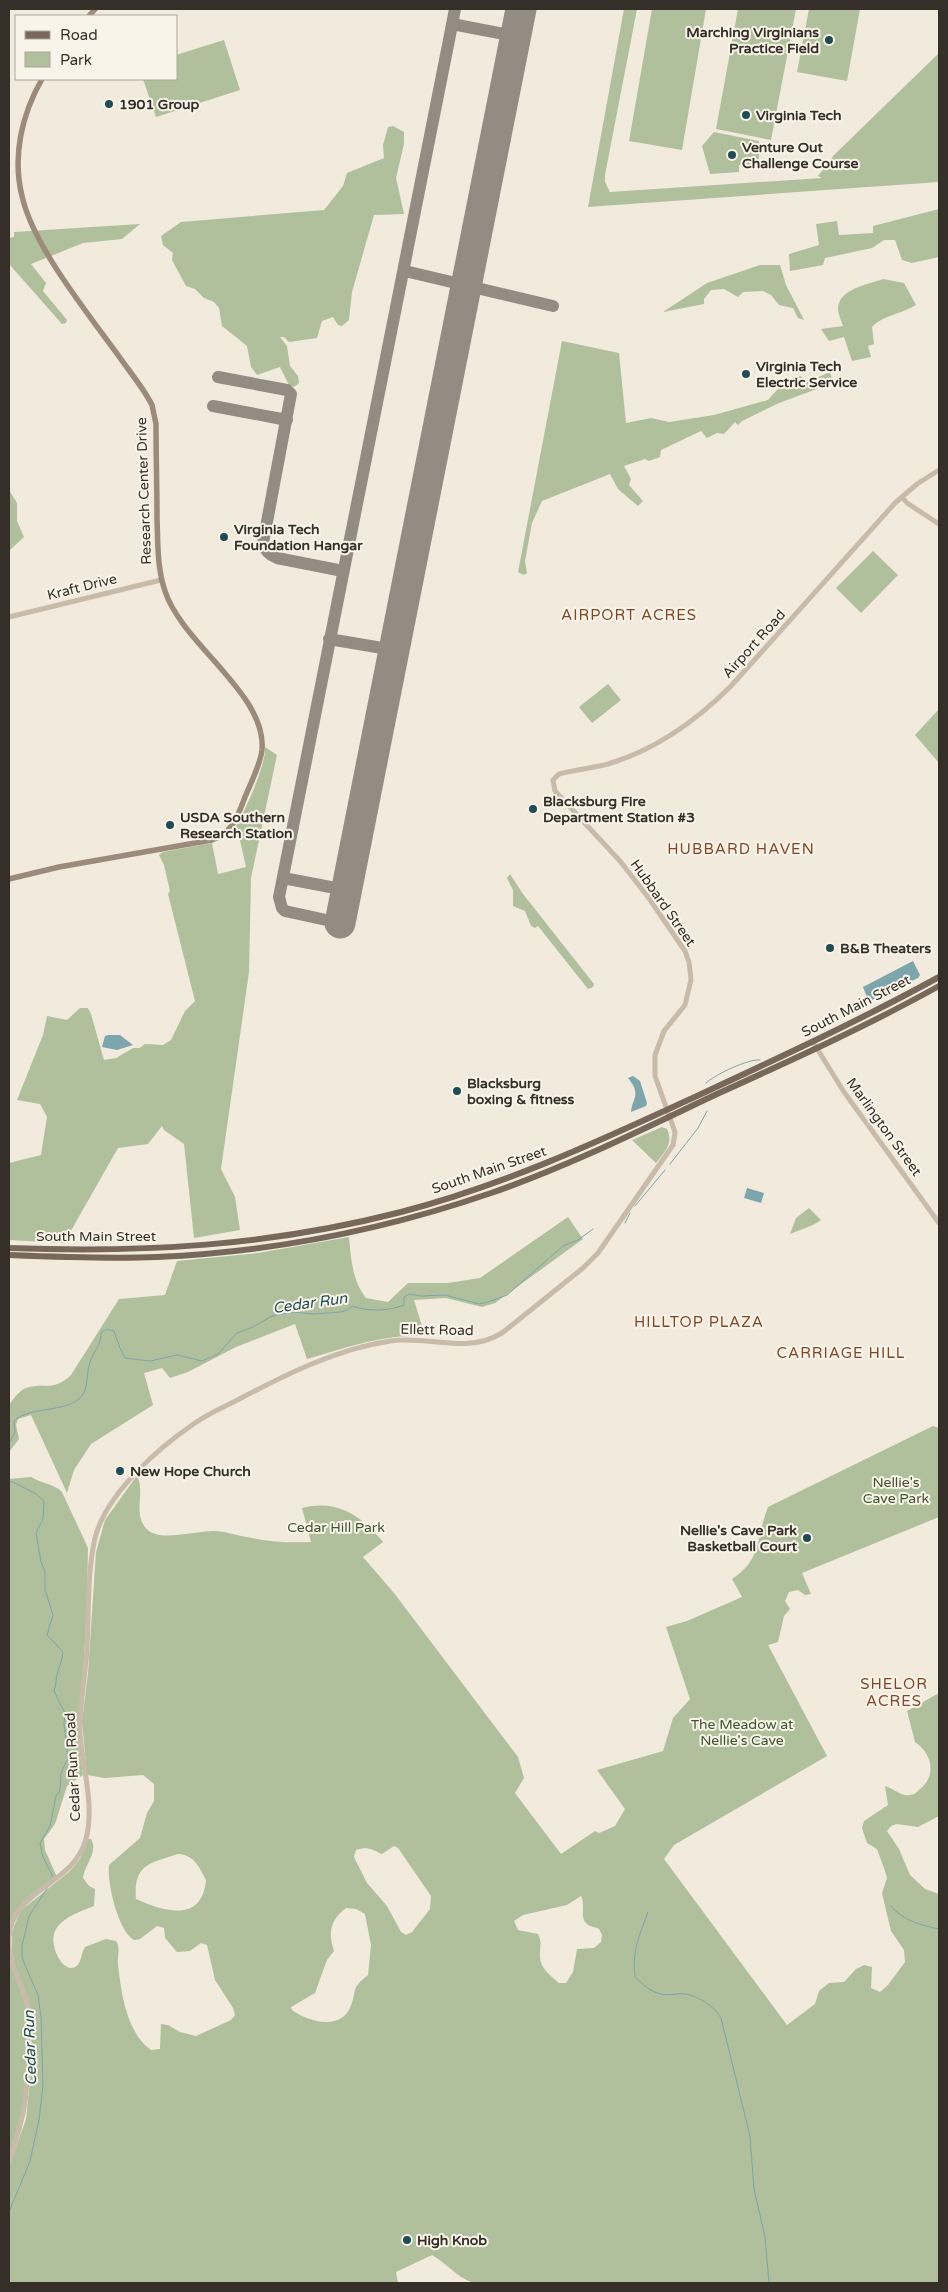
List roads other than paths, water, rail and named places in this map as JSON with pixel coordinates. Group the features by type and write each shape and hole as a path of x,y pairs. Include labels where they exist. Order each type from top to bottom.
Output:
{"main road":[{"name":"Research Center Drive","path":"9,879 42,870 212,840 227,832 235,821 261,756 262,742 258,725 251,710 237,689 180,622 168,600 161,580 158,550 156,424 152,405 52,260 28,215 18,174 20,142 30,102 41,80"},
{"name":"South Main Street","path":"9,1248 126,1250 234,1243 348,1224 402,1212 462,1194 553,1162 860,1020 939,977"},
{"name":"South Main Street","path":"9,1255 111,1258 178,1256 235,1250 304,1241 362,1229 460,1203 580,1159 816,1049 888,1014 939,986"},
{"path":"234,1243 235,1250"}],"street":[{"name":"Airport Road","path":"553,782 558,774 608,764 642,751 670,735 710,706 731,686 902,497 917,484 939,470"},
{"path":"902,497 907,503 939,524"},
{"name":"Kraft Drive","path":"9,618 161,580"},
{"name":"Hubbard Street","path":"553,782 554,788 562,799 620,861 648,897 681,946 689,962 691,980 688,1000 664,1031 655,1055 655,1076 668,1109"},
{"name":"Marlington Street","path":"813,1042 844,1092 939,1223"},
{"name":"Ellett Road","path":"94,1545 98,1529 109,1506 147,1462 194,1424 288,1373 338,1354 386,1342 414,1340 449,1344 472,1344 491,1339 502,1333 583,1268 604,1245 673,1144 675,1132 668,1109"},
{"name":"Cedar Run Road","path":"9,2161 26,2108 29,2019 27,2001 10,1957 11,1924 20,1907 58,1879 72,1866 81,1852 88,1832 87,1795 80,1718 88,1646 90,1569 94,1545"}],"water":[{"path":"913,961 920,975 918,978 872,1000 868,1000 863,987"},
{"path":"120,1035 133,1045 117,1050 102,1047 105,1036"},
{"path":"633,1076 640,1081 647,1103 646,1106 631,1112 635,1089 628,1078"},
{"path":"747,1188 764,1193 761,1203 744,1198"}],"waterway":[{"name":"Cedar Run","path":"706,1083 732,1068 760,1060"},
{"name":"Cedar Run","path":"670,1164 698,1128 707,1111"},
{"name":"Cedar Run","path":"635,1206 665,1170"},
{"name":"Cedar Run","path":"625,1223 630,1213"},
{"name":"Cedar Run","path":"9,1443 15,1432 14,1421 21,1416 62,1407 79,1399 84,1392 90,1362 100,1341 101,1333 106,1329 114,1331 125,1358 150,1361 177,1355 202,1361 218,1354 237,1333 253,1327 272,1316 293,1312 314,1314 341,1312 352,1306 372,1310 392,1309 404,1305 404,1297 409,1294 421,1296 445,1295 479,1304 491,1301 507,1295 563,1246 578,1240 593,1229"},
{"name":"Cedar Run","path":"9,1482 13,1482 36,1494 44,1501 43,1519 36,1533 41,1562 45,1571 45,1590 53,1615 47,1635 63,1652 54,1691 65,1713 64,1724 68,1758 61,1773 60,1791 56,1796 50,1826 40,1843 43,1857 53,1877"},
{"name":"Cedar Run","path":"9,2212 30,2161 39,2120 43,2085 41,2017 38,1995 22,1958 22,1946 29,1916 48,1887"},
{"path":"891,1906 907,1919 939,1929"},
{"path":"648,1912 635,1951 635,1977 657,1993 667,1995 685,1994 700,1999 714,2009 721,2018 750,2136 754,2189 765,2237 769,2283"}],"place":[{"name":"Marching Virginians Practice Field","path":"829,40"},
{"name":"1901 Group","path":"109,104"},
{"name":"Virginia Tech","path":"746,115"},
{"name":"Venture Out Challenge Course","path":"732,155"},
{"name":"Virginia Tech Electric Service","path":"746,374"},
{"name":"Virginia Tech Foundation Hangar","path":"224,537"},
{"name":"Blacksburg Fire Department Station #3","path":"533,809"},
{"name":"USDA Southern Research Station","path":"170,825"},
{"name":"B&B Theaters","path":"830,948"},
{"name":"Blacksburg boxing & fitness","path":"457,1091"},
{"name":"New Hope Church","path":"120,1471"},
{"name":"Nellie's Cave Park Basketball Court","path":"807,1538"},
{"name":"High Knob","path":"407,2240"}],"district":[{"name":"AIRPORT ACRES","path":"629,615"},
{"name":"HUBBARD HAVEN","path":"741,849"},
{"name":"HILLTOP PLAZA","path":"699,1322"},
{"name":"CARRIAGE HILL","path":"841,1353"},
{"name":"SHELOR ACRES","path":"894,1692"}],"park label":[{"name":"Nellie's Cave Park","path":"896,1490"},
{"name":"Cedar Hill Park","path":"336,1527"},
{"name":"The Meadow at Nellie's Cave","path":"742,1732"}]}
